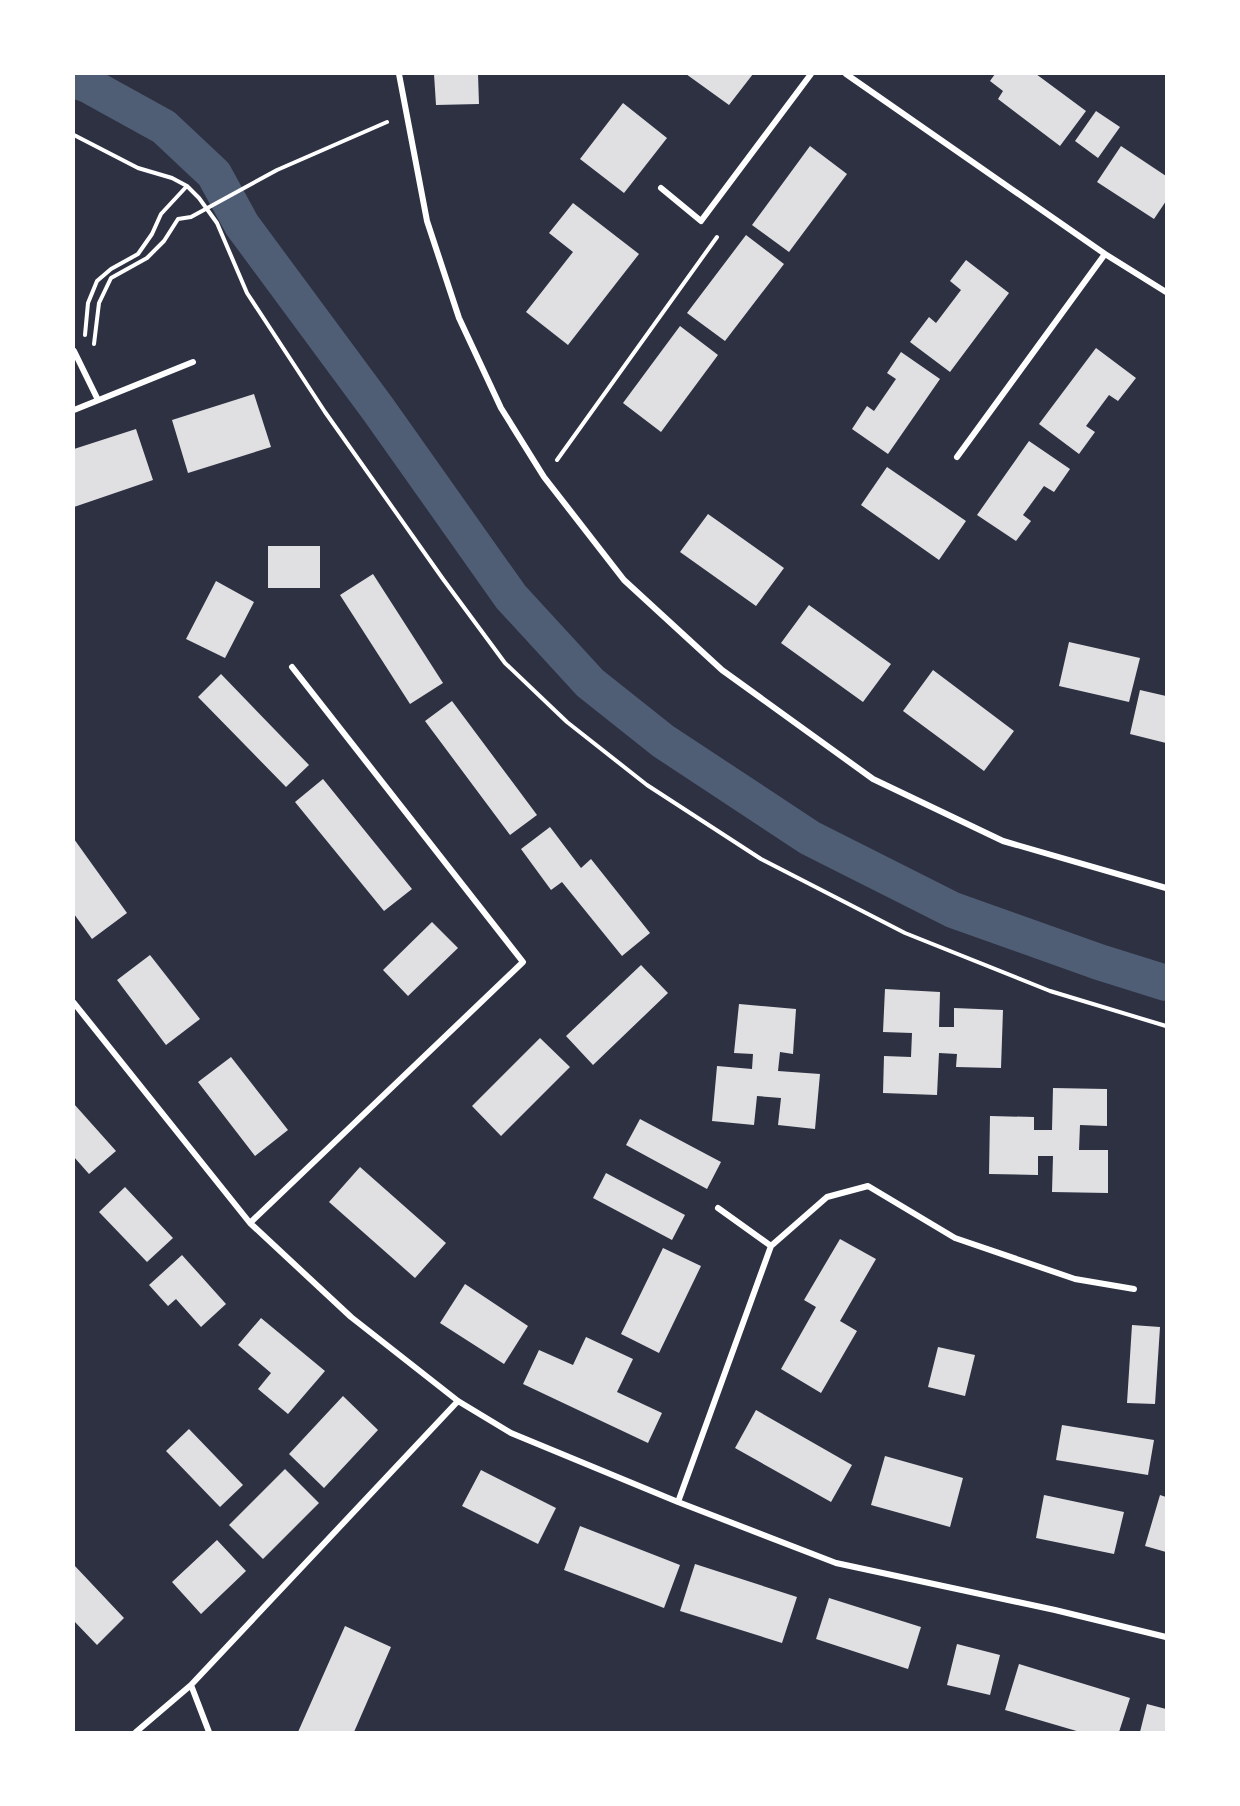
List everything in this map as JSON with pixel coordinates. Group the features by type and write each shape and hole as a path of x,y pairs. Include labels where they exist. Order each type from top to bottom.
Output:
{"street":[{"path":"399,74 427,221 459,318 501,408 544,477 624,580 722,670 873,779 1003,841 1167,888"},
{"path":"661,188 701,221 811,74"},
{"path":"850,75 1105,255 1167,292"},
{"path":"957,458 1105,255"},
{"path":"74,351 98,400"},
{"path":"74,410 193,362"},
{"path":"250,1223 523,962 292,667"},
{"path":"74,1003 250,1223 351,1317 458,1401 511,1433 678,1502 836,1563 1055,1610 1167,1637"},
{"path":"678,1502 771,1246 827,1197 868,1186 955,1238 1075,1279 1134,1289"},
{"path":"718,1208 771,1246"},
{"path":"136,1732 191,1685 458,1401"},
{"path":"191,1685 209,1732"}],"path":[{"path":"82,365 96,342 99,303 111,278 147,258 164,241 178,219 191,217 277,170 378,127 405,112"},
{"path":"74,135 138,168 172,178 187,186 199,198 217,223 247,293 325,412 505,663 567,722 647,785 761,859 905,933 1050,991 1167,1026"},
{"path":"82,365 88,303 97,280 138,254 152,234 161,214 187,186"},
{"path":"544,477 724,228"}],"building":[{"path":"434,74 478,74 479,104 436,105"},
{"path":"686,74 753,74 729,105"},
{"path":"995,74 1036,74 1086,111 1060,146 998,99 1003,91 990,81"},
{"path":"623,103 667,138 624,193 580,159"},
{"path":"1096,111 1120,127 1098,158 1075,141"},
{"path":"810,146 847,174 789,252 752,225"},
{"path":"1121,146 1166,176 1166,201 1154,219 1097,182"},
{"path":"573,203 639,254 568,345 526,312 573,252 549,233"},
{"path":"746,235 784,264 725,341 687,313"},
{"path":"966,260 1009,293 950,372 910,342 929,317 936,323 961,290 950,281"},
{"path":"680,326 718,355 661,432 623,403"},
{"path":"1096,348 1136,378 1118,401 1109,395 1086,426 1095,432 1079,454 1039,424"},
{"path":"901,352 940,379 888,454 852,429 867,406 874,411 896,379 887,373"},
{"path":"254,394 271,447 188,473 172,420"},
{"path":"136,429 153,480 74,507 74,449"},
{"path":"1029,441 1070,469 1054,492 1044,486 1023,515 1031,521 1016,541 977,515"},
{"path":"887,467 966,521 939,560 861,505"},
{"path":"708,514 784,568 756,606 680,552"},
{"path":"268,546 320,546 320,588 268,588"},
{"path":"373,574 443,683 410,704 340,595"},
{"path":"216,581 254,602 225,658 186,639"},
{"path":"809,605 891,664 863,702 781,643"},
{"path":"1069,642 1140,658 1129,702 1059,686"},
{"path":"933,670 1014,731 984,771 903,711"},
{"path":"221,674 309,765 286,787 198,697"},
{"path":"1140,690 1166,696 1166,743 1130,734"},
{"path":"452,701 537,815 510,835 425,721"},
{"path":"323,779 412,889 384,911 295,802"},
{"path":"550,827 581,868 591,859 650,933 622,956 562,882 551,890 521,849"},
{"path":"74,839 127,913 92,939 74,914"},
{"path":"432,922 458,948 408,996 383,970"},
{"path":"150,955 200,1019 166,1045 117,980"},
{"path":"641,965 668,993 593,1065 566,1036"},
{"path":"885,989 940,992 939,1027 954,1027 954,1008 1003,1010 1001,1068 956,1067 957,1054 939,1053 937,1095 883,1093 884,1056 911,1057 912,1033 883,1032"},
{"path":"739,1004 796,1009 793,1054 780,1052 778,1071 820,1074 815,1129 778,1125 781,1098 757,1096 754,1125 712,1121 717,1066 752,1069 753,1054 734,1053"},
{"path":"540,1038 570,1067 501,1136 472,1106"},
{"path":"231,1057 288,1130 255,1156 198,1082"},
{"path":"1053,1088 1107,1089 1107,1126 1080,1125 1079,1150 1108,1150 1108,1193 1052,1192 1053,1156 1038,1156 1038,1175 989,1174 990,1116 1034,1117 1034,1130 1052,1130"},
{"path":"74,1104 116,1151 89,1174 74,1157"},
{"path":"640,1119 721,1162 707,1189 626,1145"},
{"path":"360,1167 446,1243 415,1278 329,1202"},
{"path":"606,1173 685,1215 672,1240 593,1198"},
{"path":"125,1187 173,1238 147,1262 99,1212"},
{"path":"840,1239 876,1259 840,1321 857,1331 821,1393 781,1369 816,1307 804,1300"},
{"path":"663,1248 701,1266 659,1353 621,1334"},
{"path":"182,1255 226,1304 201,1327 176,1299 168,1306 149,1285"},
{"path":"465,1284 528,1326 504,1364 440,1323"},
{"path":"261,1318 325,1371 288,1414 258,1389 271,1373 238,1345"},
{"path":"1132,1325 1160,1327 1155,1404 1127,1403"},
{"path":"586,1337 633,1359 617,1392 662,1413 648,1443 523,1384 539,1350 573,1365"},
{"path":"938,1347 975,1355 965,1396 928,1387"},
{"path":"343,1396 378,1430 324,1488 289,1454"},
{"path":"756,1410 852,1465 831,1502 735,1448"},
{"path":"1062,1425 1154,1440 1148,1475 1056,1460"},
{"path":"189,1429 243,1485 220,1507 166,1451"},
{"path":"885,1456 963,1478 950,1527 871,1505"},
{"path":"285,1469 319,1503 263,1559 229,1525"},
{"path":"481,1470 556,1508 538,1544 462,1506"},
{"path":"1044,1495 1124,1512 1114,1554 1036,1538"},
{"path":"1160,1495 1166,1497 1166,1552 1145,1546"},
{"path":"580,1526 680,1565 664,1608 564,1570"},
{"path":"217,1540 246,1571 201,1614 172,1582"},
{"path":"695,1564 797,1597 782,1643 680,1611"},
{"path":"74,1565 124,1618 97,1645 74,1621"},
{"path":"829,1598 921,1627 908,1669 816,1639"},
{"path":"345,1626 391,1647 354,1732 298,1732"},
{"path":"957,1644 1000,1655 990,1695 947,1685"},
{"path":"1019,1664 1130,1698 1119,1732 1080,1732 1005,1710"},
{"path":"1147,1704 1166,1709 1166,1732 1140,1732"}],"waterway":[{"path":"74,80 88,85 164,127 214,174 242,225 378,409 511,597 590,683 663,741 810,838 953,910 1099,962 1166,983"}]}
